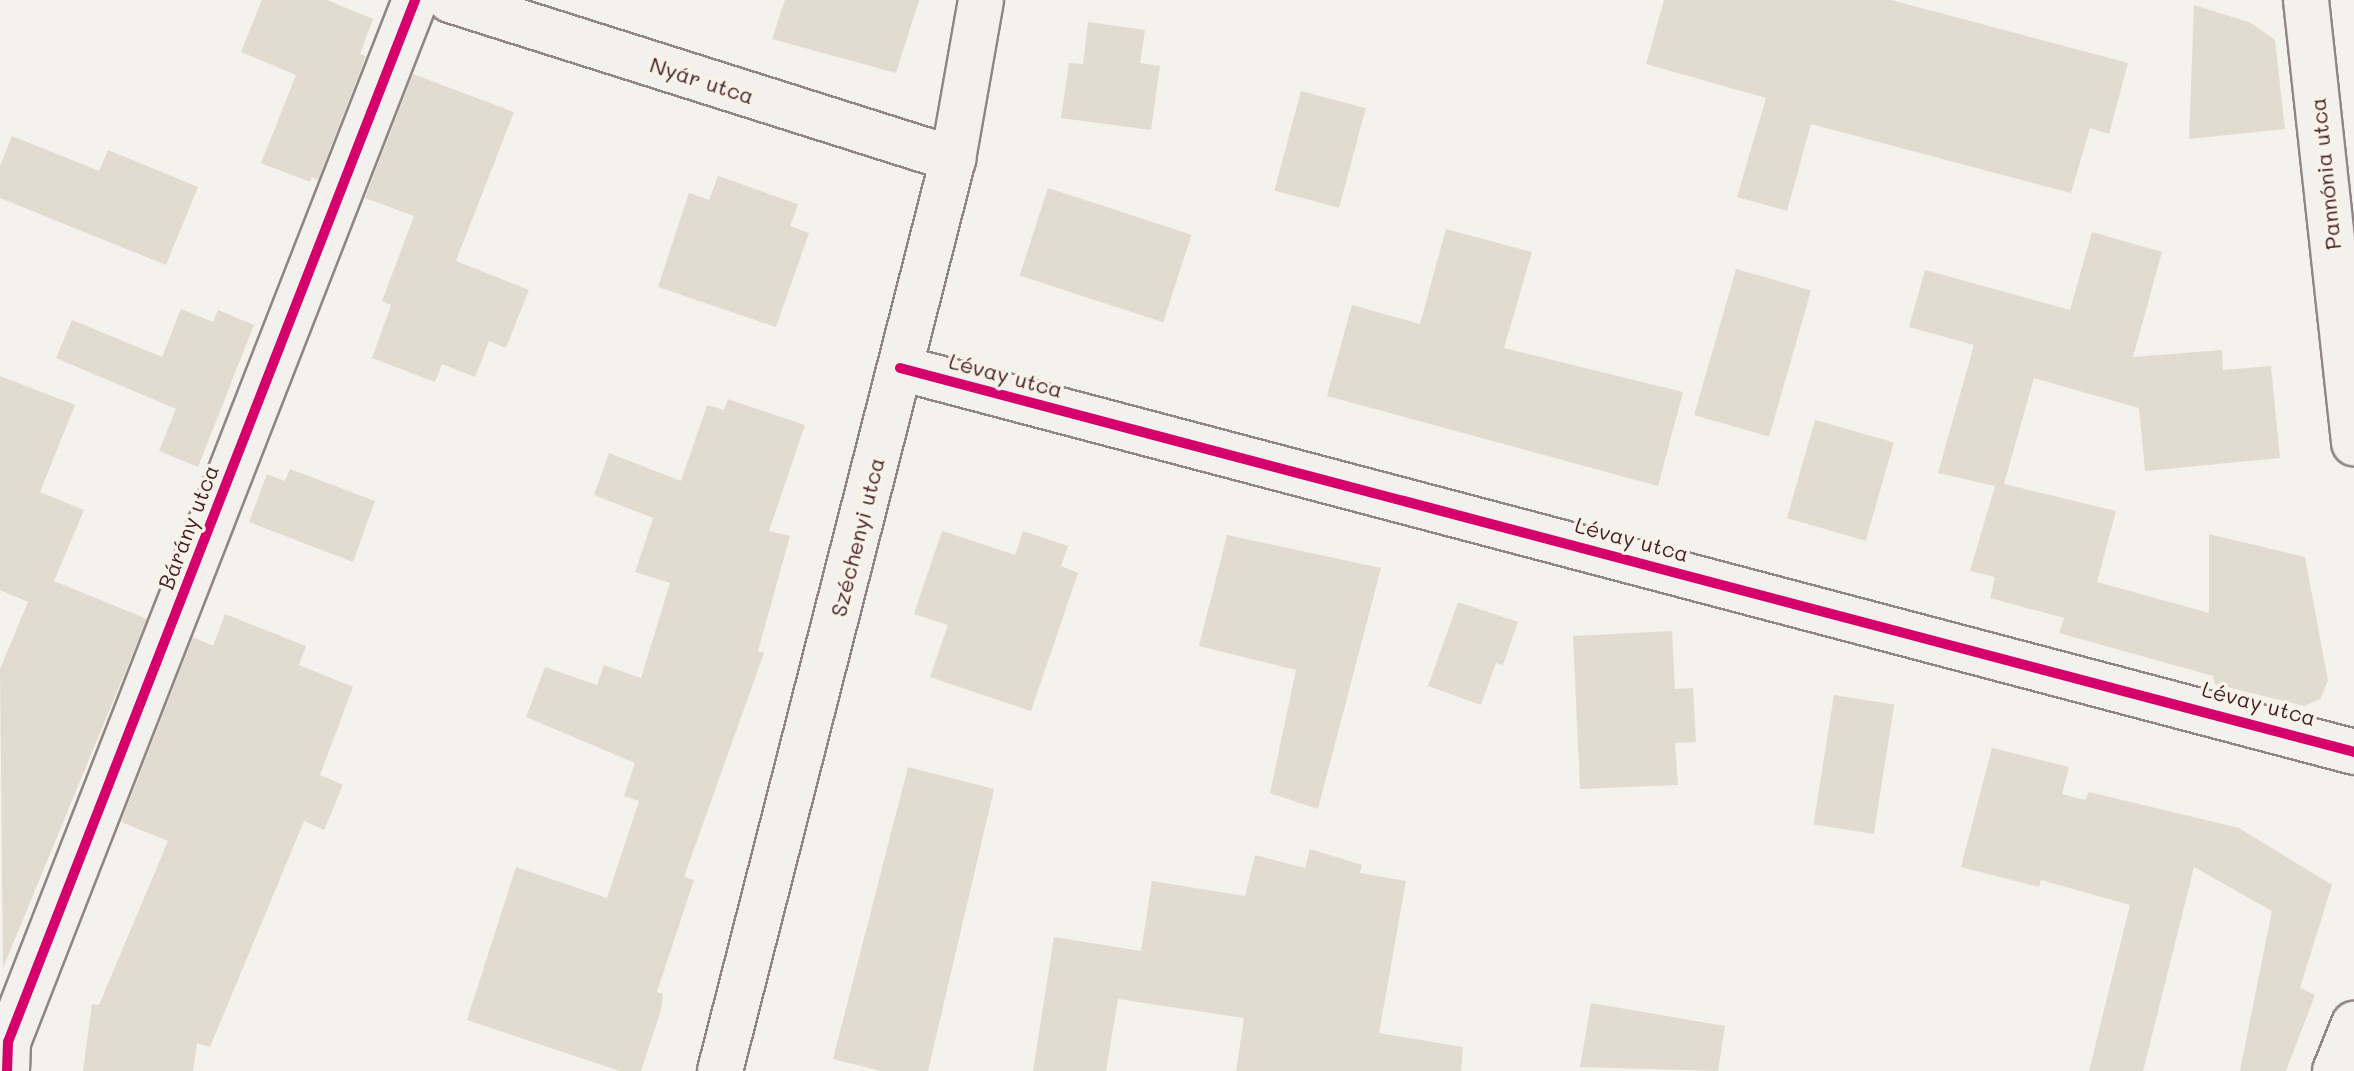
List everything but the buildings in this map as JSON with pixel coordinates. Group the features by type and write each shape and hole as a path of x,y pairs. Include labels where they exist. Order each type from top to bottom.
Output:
{"street":[{"name":"Bárány utca","path":"7,1071 8,1042 415,0"},
{"name":"Nyár utca","path":"450,0 953,159"},
{"name":"Széchenyi utca","path":"720,1071 953,159 981,0"},
{"name":"Pannónia utca","path":"2306,0 2354,443"},
{"name":"Lévay utca","path":"900,368 2354,752"},
{"path":"2335,1071 2354,1024"}],"cycle path":[{"path":"7,1071 8,1042 415,0"},
{"path":"900,368 2354,752"}]}
